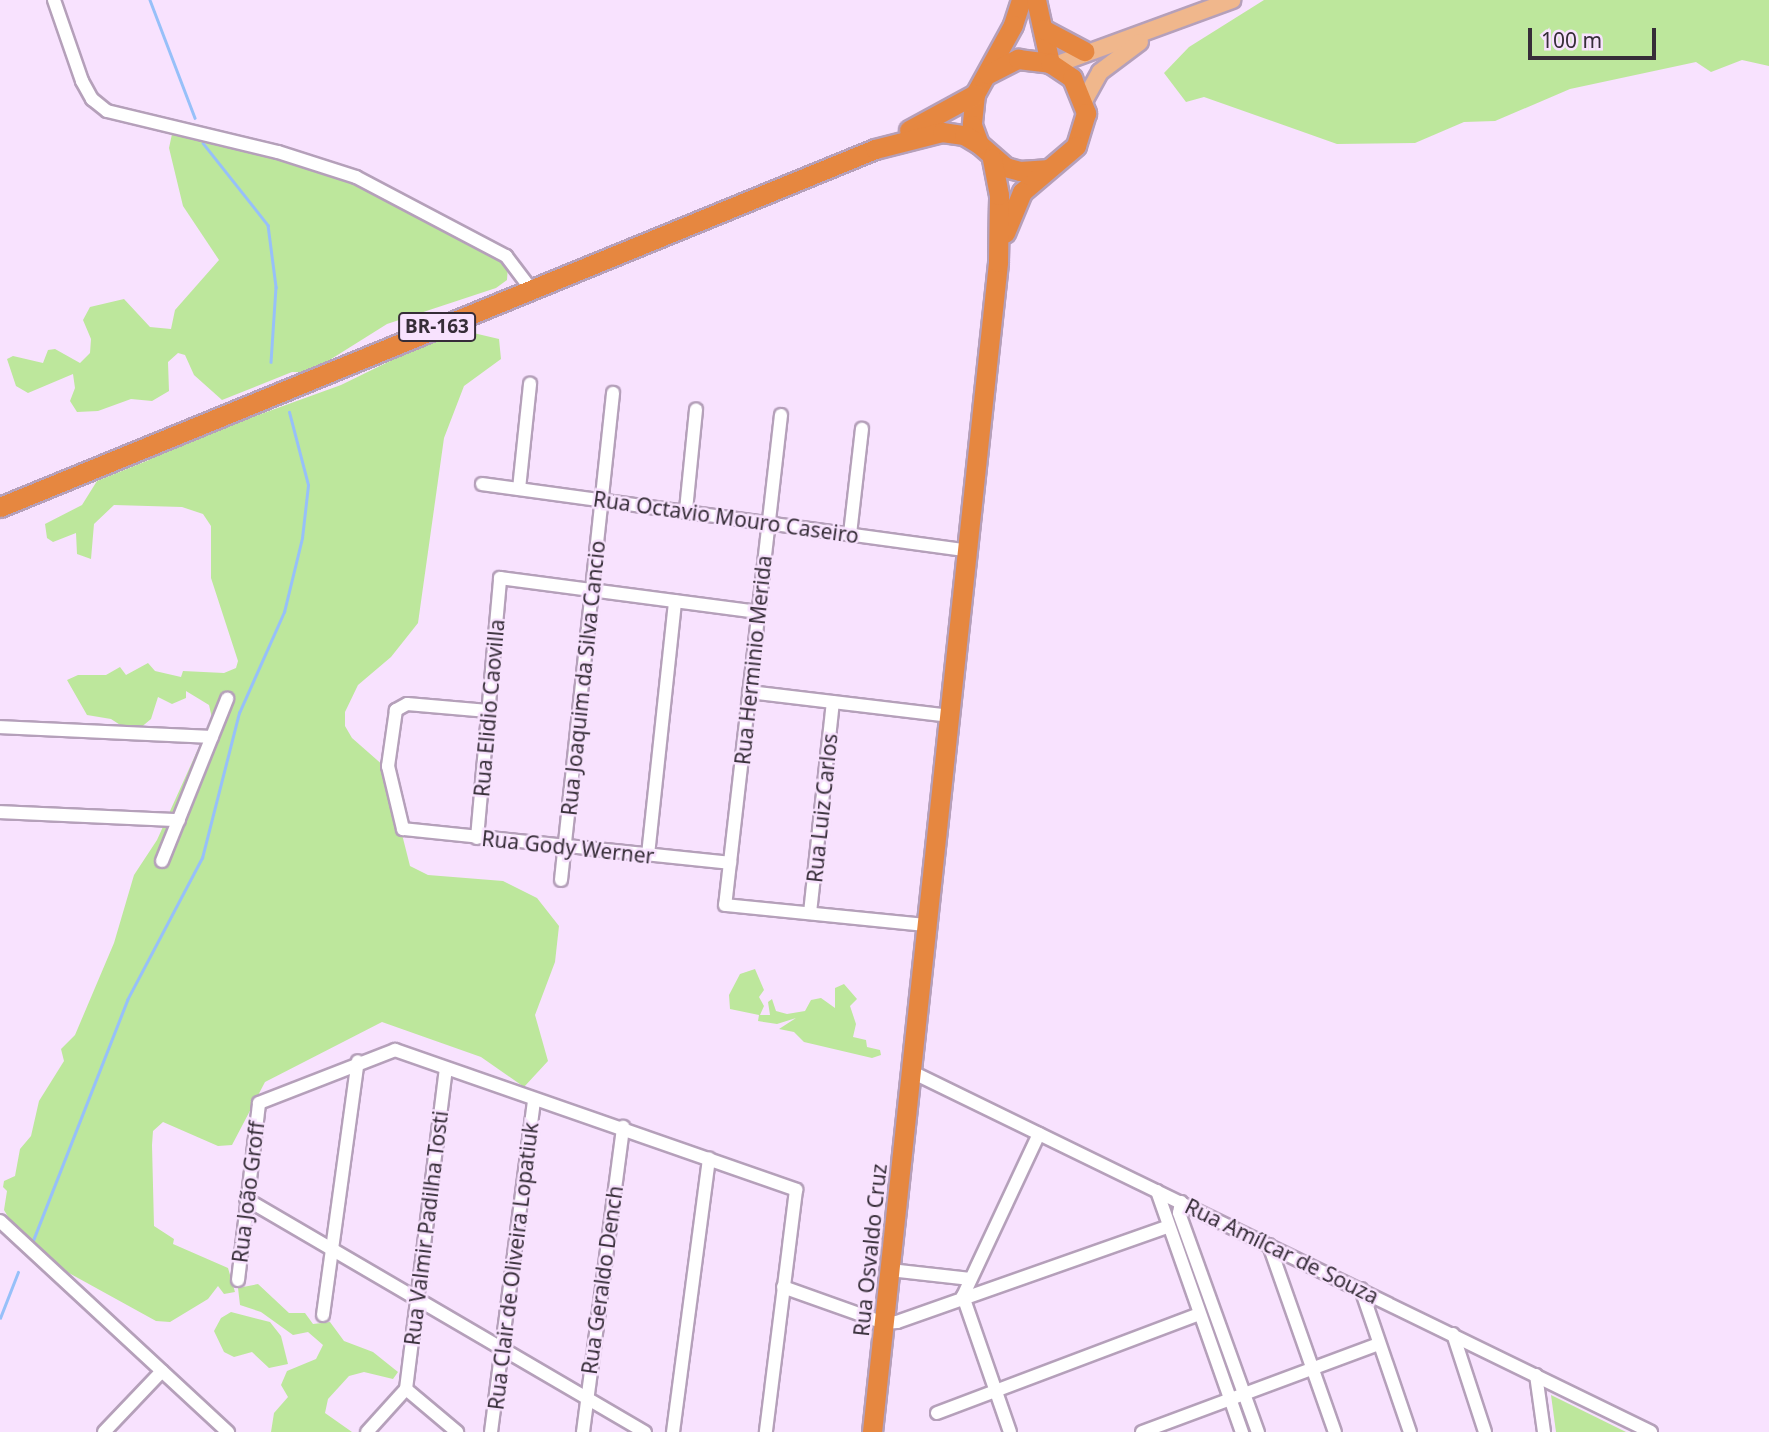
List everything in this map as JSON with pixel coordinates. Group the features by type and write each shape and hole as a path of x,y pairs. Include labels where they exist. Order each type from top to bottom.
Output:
{"highway":[{"name":"BR-163","path":"0,507 875,149 975,94 988,74 1021,0"},
{"path":"1035,0 1052,64"},
{"path":"1043,29 1084,51"},
{"path":"988,74 1017,59 1052,64 1072,78 1084,101 1082,135 1069,155 1031,181 1015,203 998,262"},
{"path":"975,94 972,125 985,151 999,195 998,262"},
{"name":"BR-163","path":"875,149 942,132 964,135 985,151 1020,171 1050,168"},
{"name":"Rua Osvaldo Cruz","path":"872,1432 969,551 998,262"}],"main road":[{"path":"1052,64 1084,51 1160,30 1233,0"},
{"path":"1084,101 1110,62 1160,30"}],"street":[{"path":"54,0 82,81 92,99 107,111 278,152 356,177 506,256 530,288"},
{"path":"519,489 530,384"},
{"name":"Rua Joaquim da Silva Cancio","path":"561,880 613,393"},
{"path":"686,510 696,410"},
{"name":"Rua Herminio Merida","path":"780,415 725,905 810,913"},
{"path":"850,534 862,429"},
{"name":"Rua Octavio Mouro Caseiro","path":"482,484 768,521 969,551"},
{"name":"Rua Elidio Caovilla","path":"477,838 500,578 592,590"},
{"path":"592,590 758,612"},
{"path":"648,855 675,601"},
{"path":"749,692 949,716"},
{"path":"162,861 227,699"},
{"name":"Rua Luiz Carlos","path":"810,913 833,702"},
{"name":"Rua Gody Werner","path":"488,711 407,704 396,710 388,766 401,824 407,831 730,863"},
{"path":"0,727 212,737"},
{"path":"0,812 179,820"},
{"path":"810,913 927,925"},
{"path":"323,1315 358,1062 395,1050 534,1100 624,1127 796,1190 766,1432"},
{"name":"Rua João Groff","path":"238,1280 259,1103 358,1062"},
{"name":"Rua Valmir Padilha Tosti","path":"406,1389 446,1068"},
{"name":"Rua Amílcar de Souza","path":"912,1072 1651,1432"},
{"name":"Rua Clair de Oliveira Lopatiuk","path":"491,1432 534,1100"},
{"name":"Rua Geraldo Dench","path":"583,1432 624,1127"},
{"path":"1010,1432 964,1296 1040,1134"},
{"path":"673,1432 709,1158"},
{"path":"1157,1191 1167,1227 1242,1432"},
{"path":"246,1199 645,1432"},
{"path":"1181,1202 1179,1213 1258,1432"},
{"path":"0,1221 228,1432"},
{"path":"783,1287 884,1323 1167,1227"},
{"path":"1269,1245 1335,1432"},
{"path":"890,1270 970,1279"},
{"path":"1360,1289 1410,1432"},
{"path":"937,1413 1199,1314"},
{"path":"1453,1334 1485,1432"},
{"path":"1142,1432 1378,1344"},
{"path":"104,1432 162,1371"},
{"path":"1536,1375 1544,1432"},
{"path":"367,1432 406,1389 457,1432"}],"green space":[{"path":"1264,0 1769,0 1769,66 1742,60 1711,72 1696,62 1570,89 1495,121 1464,122 1415,143 1337,144 1204,97 1186,102 1164,73 1189,47"},
{"path":"172,134 215,139 344,175 486,248 508,265 507,280 496,288 387,324 328,361 318,372 292,372 222,400 194,375 185,355 178,353 168,362 169,391 152,401 131,399 98,411 77,412 70,401 75,388 73,374 28,393 16,386 7,359 13,356 43,363 48,350 55,349 80,363 90,353 91,339 83,320 90,307 124,299 150,327 171,329 175,310 219,260 183,206 169,148"},
{"path":"465,331 499,339 501,359 464,386 444,438 418,623 391,657 358,685 345,712 345,726 352,738 385,767 410,866 428,875 503,881 537,898 559,926 555,962 535,1015 548,1061 524,1087 481,1057 382,1022 265,1082 232,1145 218,1146 163,1122 153,1131 154,1226 174,1239 173,1244 228,1268 235,1292 224,1294 218,1286 208,1299 170,1322 156,1321 58,1267 17,1232 4,1210 7,1191 3,1187 4,1181 15,1176 20,1149 31,1136 39,1101 64,1061 61,1049 75,1035 114,943 134,875 157,840 212,718 209,705 186,691 186,698 172,704 158,697 151,719 139,729 128,730 111,719 87,715 67,680 78,675 106,675 120,667 126,675 148,663 155,671 181,677 183,671 224,673 236,668 238,661 211,578 211,526 203,514 182,507 114,505 94,524 91,559 77,554 76,533 53,542 47,538 45,524 82,505 97,481 149,460 159,451 341,385 431,341"},
{"path":"755,969 764,990 759,997 764,1006 760,1015 770,1015 768,1002 772,999 776,1011 787,1014 805,1011 811,1000 821,998 835,1008 835,988 844,984 857,999 850,1006 856,1024 853,1037 866,1040 867,1047 880,1050 881,1055 872,1058 804,1042 794,1032 779,1029 796,1018 777,1024 758,1021 759,1015 730,1009 729,995 740,974"},
{"path":"258,1284 289,1313 305,1313 313,1324 330,1322 344,1341 373,1352 398,1372 393,1379 364,1372 349,1376 328,1399 325,1413 352,1432 271,1432 274,1413 288,1397 281,1385 287,1371 316,1359 323,1345 308,1332 293,1335 261,1312 240,1305 238,1288"},
{"path":"231,1312 270,1322 281,1336 288,1364 269,1368 252,1352 234,1357 224,1352 214,1331 221,1318"},
{"path":"1551,1395 1626,1432 1556,1432"}],"waterway":[{"path":"150,0 195,118"},
{"path":"203,143 268,225 276,287 271,362"},
{"path":"32,1243 127,1000 202,858 239,713 284,612 302,538 308,485 289,412"},
{"path":"0,1318 18,1272"}]}
